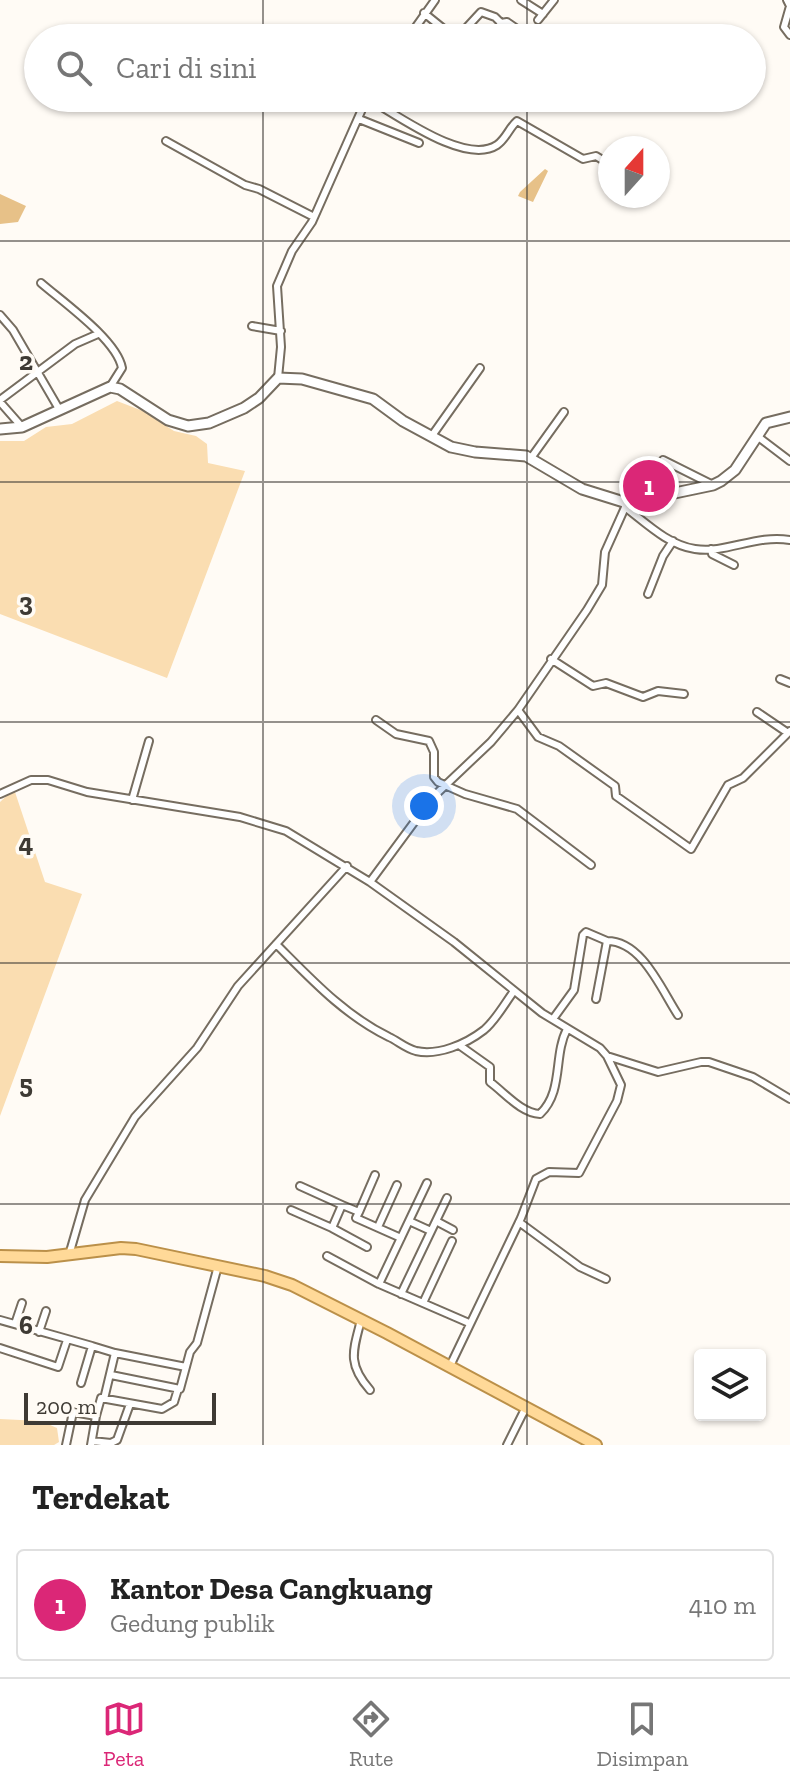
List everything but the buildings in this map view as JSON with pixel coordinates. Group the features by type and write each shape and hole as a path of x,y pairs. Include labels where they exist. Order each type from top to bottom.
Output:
{"main road":[{"path":"0,1256 27,1258 136,1249 282,1281 450,1366 596,1445"}],"street":[{"path":"417,24 435,0"},
{"path":"521,0 540,17 554,0"},
{"path":"787,0 790,6 784,27 790,35"},
{"path":"469,24 481,12 501,23 510,24"},
{"path":"424,13 438,24"},
{"path":"0,429 22,427 110,387 120,389 168,420 188,426 209,423 259,398 278,378 281,331 277,286 292,251 314,217 362,112"},
{"path":"393,112 455,145 476,150 487,149 502,140 517,121 579,157 587,160 598,157"},
{"path":"359,119 419,143"},
{"path":"166,141 245,185 314,217"},
{"path":"41,283 116,353 122,365 110,387"},
{"path":"0,315 13,330 59,409"},
{"path":"252,326 281,331"},
{"path":"22,427 0,401 75,344 98,334"},
{"path":"431,437 480,368"},
{"path":"278,378 302,379 373,399 451,447 531,458 582,489 626,505 663,537 694,549 711,549 760,539 790,540"},
{"path":"531,458 564,412"},
{"path":"626,505 713,485 735,470 766,423 790,417"},
{"path":"757,436 790,461"},
{"path":"663,460 713,485"},
{"path":"370,882 432,798 491,742 518,710 602,585 605,552 626,505"},
{"path":"648,594 663,556 673,541"},
{"path":"711,549 712,554 734,565"},
{"path":"551,659 593,686 606,683 643,697 658,691 684,694"},
{"path":"780,679 790,683"},
{"path":"518,710 538,737 559,746 615,786 616,796 691,849 728,785 743,778 789,732 757,712"},
{"path":"376,720 396,734 429,741 434,752 434,777 446,786 517,809 591,865"},
{"path":"132,800 149,741"},
{"path":"0,794 31,780 48,780 87,792 173,804 264,822 286,831 370,882 454,942 514,991 600,1048 607,1056 621,1089 581,1170 575,1175 549,1172 540,1175 531,1188 519,1222 450,1366"},
{"path":"69,1255 85,1200 135,1117 197,1048 238,986 347,866"},
{"path":"553,1019 574,990 584,933 589,931 607,941 620,942 634,951 678,1015"},
{"path":"596,999 607,941"},
{"path":"276,944 339,1005 379,1034 418,1051 438,1051 459,1045 486,1028 514,991"},
{"path":"459,1045 490,1067 490,1082 522,1108 540,1114 557,1086 559,1051 567,1029"},
{"path":"607,1056 658,1072 709,1062 753,1077 790,1099"},
{"path":"375,1175 356,1218 401,1238"},
{"path":"379,1284 427,1183"},
{"path":"378,1227 397,1185"},
{"path":"300,1186 359,1212"},
{"path":"401,1294 447,1198"},
{"path":"332,1228 342,1205"},
{"path":"291,1210 367,1247"},
{"path":"409,1221 431,1231"},
{"path":"436,1221 453,1230"},
{"path":"519,1222 580,1267 606,1279"},
{"path":"423,1303 452,1241"},
{"path":"327,1256 379,1284 469,1323"},
{"path":"130,1404 117,1440 91,1443 101,1398 162,1409 174,1402 199,1335 218,1265"},
{"path":"15,1324 22,1303"},
{"path":"39,1332 46,1311"},
{"path":"0,1320 115,1353 186,1367"},
{"path":"361,1320 352,1354 358,1374 370,1390"},
{"path":"55,1377 67,1340"},
{"path":"81,1383 92,1346"},
{"path":"0,1348 58,1367"},
{"path":"104,1399 115,1353"},
{"path":"111,1375 178,1389"},
{"path":"507,1445 526,1407"},
{"path":"66,1445 73,1412 96,1416"}],"shaded area":[{"path":"545,169 548,171 533,202 518,196 520,192"},
{"path":"0,194 26,206 18,222 0,224"},
{"path":"117,401 143,411 174,431 196,436 207,444 208,463 245,471 167,678 0,614 0,441 24,441 46,427 72,424"},
{"path":"14,789 45,882 82,894 0,1116 0,802"},
{"path":"0,1419 41,1421 57,1428 59,1442 54,1445 0,1445"}],"place":[{"name":"Kantor Desa Cangkuang","path":"649,486"}]}
